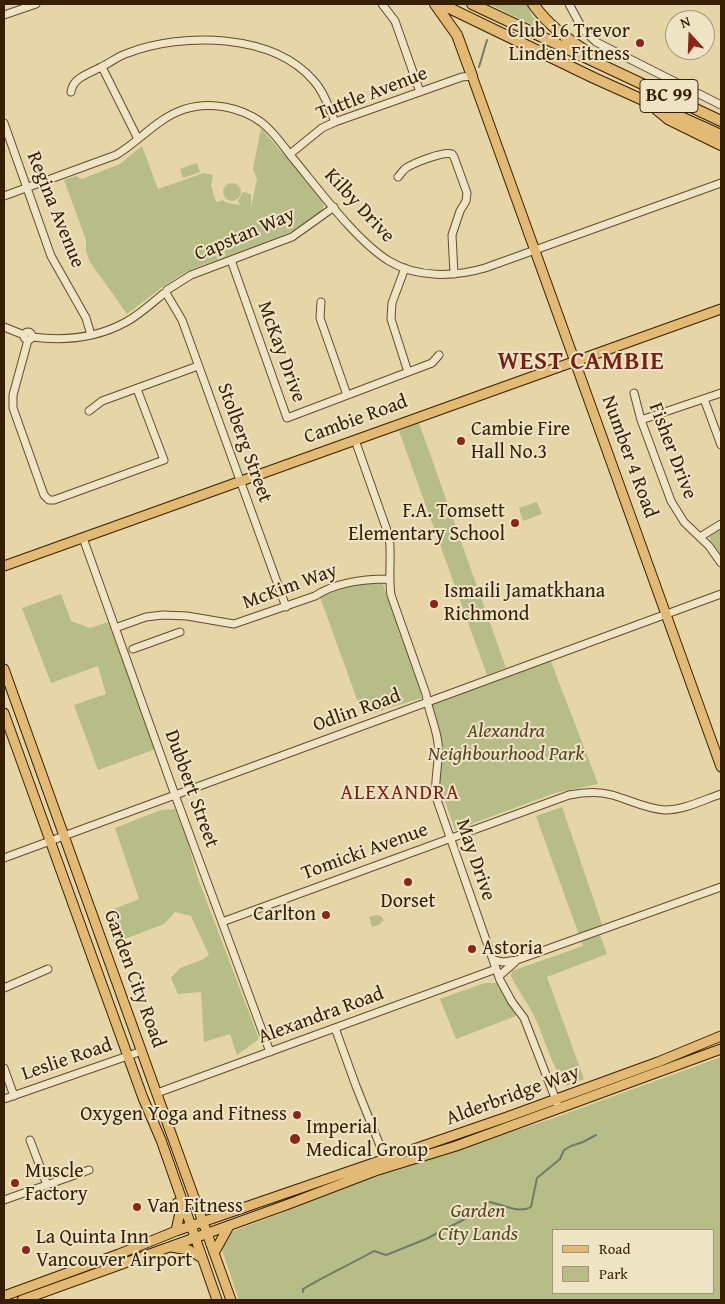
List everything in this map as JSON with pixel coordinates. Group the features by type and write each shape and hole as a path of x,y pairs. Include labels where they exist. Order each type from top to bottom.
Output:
{"highway":[{"path":"435,4 457,35 472,76"},
{"name":"BC 99","path":"441,4 649,103 721,135"},
{"name":"BC 99","path":"472,4 721,121"},
{"path":"533,4 555,29 617,72"},
{"path":"649,103 668,119 721,145"}],"main road":[{"name":"Number 4 Road","path":"472,76 721,766"},
{"name":"Cambie Road","path":"4,566 721,309"},
{"name":"Garden City Road","path":"4,669 232,1300"},
{"name":"Garden City Road","path":"4,713 127,1056 161,1140 218,1300"},
{"name":"Alderbridge Way","path":"557,1104 721,1036"},
{"name":"Alderbridge Way","path":"4,1296 176,1231 387,1163 721,1049"},
{"path":"148,1110 155,1140 180,1212 176,1231"},
{"name":"Alderbridge Way","path":"22,1300 168,1246 229,1226 387,1163"},
{"path":"214,1253 229,1226"},
{"path":"168,1246 189,1250 202,1258"}],"street":[{"path":"4,16 36,4"},
{"path":"382,4 395,21 420,92"},
{"path":"569,4 583,30 596,42 721,105"},
{"path":"71,92 72,86 82,76 128,53 164,44 208,40 226,41 264,50 287,60 305,72 321,91 335,122"},
{"path":"102,67 138,139"},
{"name":"Tuttle Avenue","path":"290,154 322,128 335,122 465,76 472,76"},
{"name":"Kilby Drive","path":"4,196 111,157 124,150 160,120 186,109 201,106 223,107 246,114 263,124 334,207 377,253 390,262 405,268 431,273 454,274 485,268 721,183"},
{"name":"Regina Avenue","path":"4,123 51,256 86,318 91,335"},
{"path":"398,177 413,164 445,153 452,154 454,157 467,193 466,201 460,211 452,235 454,274"},
{"name":"Capstan Way","path":"4,327 28,337 61,339 91,335 126,322 191,275 292,237 334,207"},
{"name":"McKay Drive","path":"231,260 287,418 432,363 438,355"},
{"path":"405,268 390,311 408,372"},
{"name":"Stolberg Street","path":"165,293 182,320 286,607"},
{"path":"321,302 320,318 348,395"},
{"path":"28,337 13,395 13,408 44,495 49,500 54,500 164,460 137,389"},
{"path":"89,411 102,401 198,366"},
{"name":"Fisher Drive","path":"634,393 641,420 671,501 684,522 700,537 721,563"},
{"path":"641,420 721,393"},
{"path":"704,398 721,445"},
{"name":"May Drive","path":"355,440 389,536 391,550 389,579 391,595 426,694 438,743 434,785 436,797 493,960 512,1002 524,1018 557,1104"},
{"path":"700,537 721,524"},
{"name":"Dubbert Street","path":"83,538 270,1052"},
{"name":"McKim Way","path":"116,628 146,617 163,615 187,616 234,624 286,607 351,582 364,579 389,579"},
{"name":"Odlin Road","path":"4,858 721,594"},
{"path":"133,649 180,632"},
{"name":"Tomicki Avenue","path":"222,922 570,795 585,792 611,795 642,806 666,810 687,806 721,794"},
{"name":"Alexandra Road","path":"493,960 503,962 517,960 721,887"},
{"name":"Alexandra Road","path":"157,1093 335,1028 498,972 517,960"},
{"path":"4,988 48,969"},
{"path":"335,1028 387,1163"},
{"name":"Leslie Road","path":"4,1099 142,1051"},
{"path":"4,1068 14,1096"},
{"path":"30,1140 46,1185"},
{"path":"4,1200 89,1170"}],"green space":[{"path":"489,4 527,4 532,16 547,32"},
{"path":"261,128 320,197 323,208 315,217 301,227 282,236 186,272 127,314 90,262 86,251 86,240 64,180 76,176 82,179 120,164 142,146 158,189 204,173 213,175 211,186 216,202 223,200 227,203 240,205 238,201 243,192 251,194 251,207 257,179 253,169"},
{"path":"197,163 200,172 183,178 180,169"},
{"path":"232,183 238,186 241,192 238,198 232,201 226,198 223,192 226,186"},
{"path":"419,423 506,668 487,675 399,431"},
{"path":"537,502 542,514 523,521 519,508"},
{"path":"721,526 721,556 710,539 710,534"},
{"path":"382,582 421,692 421,698 363,716 320,597 356,584"},
{"path":"61,594 71,621 90,628 108,622 156,749 98,770 74,705 106,694 98,666 51,683 22,608"},
{"name":"Alexandra Neighbourhood Park","path":"550,659 598,784 555,793 455,830 439,784 442,745 428,705"},
{"path":"562,807 602,924 598,930 607,954 547,977 584,1079 567,1086 553,1062 533,1014 511,976 512,971 583,946 536,816"},
{"path":"175,809 188,843 197,876 259,1039 237,1055 230,1034 204,1042 201,992 178,994 171,978 180,968 202,960 209,955 191,916 175,912 164,924 114,943 104,913 139,899 115,828 161,810"},
{"path":"377,915 382,917 384,921 372,927 369,917"},
{"path":"485,983 498,983 516,1016 456,1039 440,999"},
{"name":"Garden City Lands","path":"721,1057 721,1300 239,1300 222,1250 228,1235 233,1231 282,1213 311,1199 379,1174 551,1119"}],"waterway":[{"path":"479,67 487,40"},
{"path":"303,1292 303,1289 374,1251 386,1255 426,1239 463,1220 490,1202 522,1210 531,1207 537,1178 560,1159 564,1150 596,1135"}],"place":[{"name":"Club 16 Trevor Linden Fitness","path":"640,43"},
{"name":"Cambie Fire Hall No.3","path":"461,441"},
{"name":"F.A. Tomsett Elementary School","path":"515,523"},
{"name":"Ismaili Jamatkhana Richmond","path":"434,604"},
{"name":"Dorset","path":"408,882"},
{"name":"Carlton","path":"326,915"},
{"name":"Astoria","path":"472,949"},
{"name":"Oxygen Yoga and Fitness","path":"297,1115"},
{"name":"Imperial Medical Group","path":"295,1139"},
{"name":"Muscle Factory","path":"15,1183"},
{"name":"Van Fitness","path":"137,1207"},
{"name":"La Quinta Inn Vancouver Airport","path":"26,1250"}],"district":[{"name":"WEST CAMBIE","path":"581,363"},
{"name":"ALEXANDRA","path":"400,794"}]}
